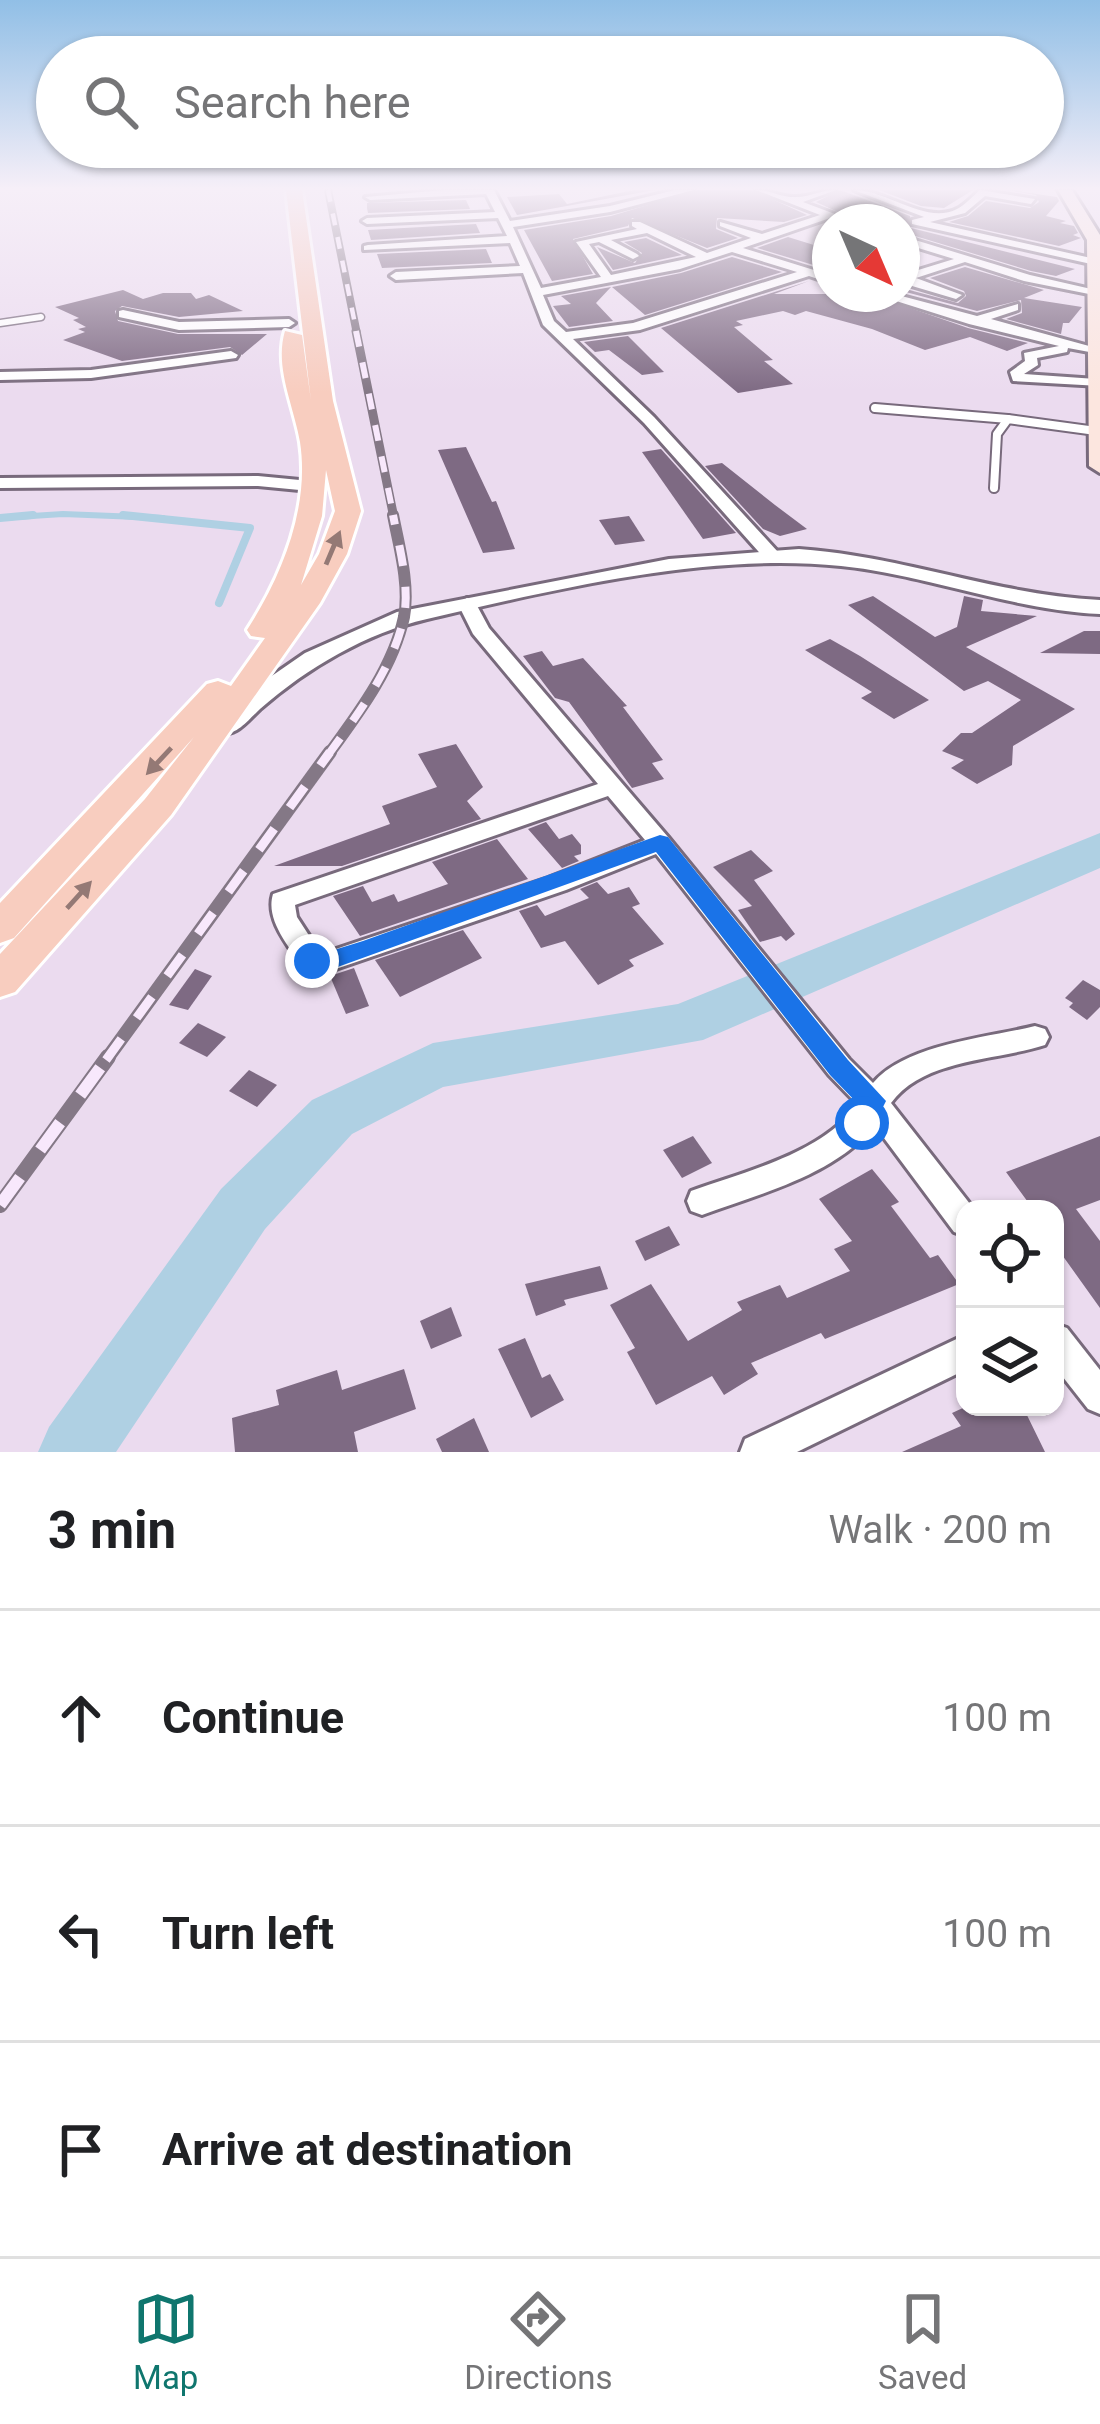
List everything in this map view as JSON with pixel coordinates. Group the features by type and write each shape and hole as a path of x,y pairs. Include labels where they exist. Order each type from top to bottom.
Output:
{"main road":[{"path":"0,928 192,724 278,608 310,508 312,443 297,392 282,258"},
{"path":"0,981 158,807 305,603 332,554 348,511 322,401 303,258"},
{"path":"1096,258 1087,349 1096,383 1100,466"}],"street":[{"path":"519,258 548,322 624,393 772,556"},
{"path":"593,258 609,280"},
{"path":"538,292 703,258"},
{"path":"761,258 812,274"},
{"path":"960,258 1094,291"},
{"path":"1074,258 1097,263"},
{"path":"920,274 964,259"},
{"path":"396,276 524,269"},
{"path":"562,337 635,327 807,273"},
{"path":"920,284 956,295"},
{"path":"920,305 1087,349"},
{"path":"974,321 1014,307"},
{"path":"123,314 179,326 289,323"},
{"path":"1087,349 1030,356 1033,362 1017,372 1018,377 1096,383"},
{"path":"144,368 158,355"},
{"path":"0,376 144,368 231,355"},
{"path":"0,483 258,481 310,486"},
{"path":"205,746 260,693 321,653 404,616 675,566 772,556 849,560 1018,602 1100,607"},
{"path":"467,604 480,630 614,787 839,1067 872,1101 956,1210"},
{"path":"614,787 282,900 285,918 312,961 321,964 557,884 660,843"},
{"path":"702,1201 792,1168 862,1123 883,1087 908,1070 1035,1037"},
{"path":"1064,1351 1100,1397"},
{"path":"758,1452 956,1356"}],"lane":[{"path":"0,323 41,316"},
{"path":"874,408 1096,431"},
{"path":"994,488 998,434 1007,419"}],"building":[{"path":"378,258 490,258 492,263 382,268"},
{"path":"539,258 584,258 593,274 552,281"},
{"path":"604,258 635,263 639,258 669,258 613,270"},
{"path":"730,258 782,272 645,315 612,287"},
{"path":"987,258 1030,258 1075,269 1056,276"},
{"path":"965,267 1044,290 1024,298 1082,307 1069,323 1063,323 1061,334 1006,319 1022,313 1021,300 977,311 920,296 958,303 966,296 930,278"},
{"path":"809,281 774,294 812,294 812,312 920,311 1028,343 1007,351 970,337 925,350 872,329 806,311 795,315 783,311 736,321 743,325 734,327 773,360 764,361 793,384 738,393 661,328"},
{"path":"611,287 596,303 613,321 569,327 553,306 571,304 561,296"},
{"path":"123,290 143,299 163,293 191,293 196,299 209,295 243,311 179,317 122,306 115,311 118,321 178,334 267,334 242,355 230,347 122,361 63,340 85,332 78,329 86,327 73,320 79,318 55,307"},
{"path":"628,336 664,372 642,375 609,350 595,352 584,342"},
{"path":"466,447 492,502 496,501 515,549 483,553 438,450"},
{"path":"661,449 736,533 703,539 642,452"},
{"path":"722,463 807,529 780,536 763,529 705,466"},
{"path":"629,516 645,541 615,545 599,520"},
{"path":"873,596 935,637 957,627 964,596 983,600 981,611 1037,616 966,647 1075,709 1013,746 1012,765 977,784 951,768 964,760 942,751 961,733 972,733 1021,700 988,681 964,691 848,605"},
{"path":"1084,631 1100,631 1100,654 1040,653"},
{"path":"830,639 929,700 894,719 861,698 872,692 805,650"},
{"path":"542,651 553,666 583,658 627,706 623,707 663,760 652,763 664,779 632,788 569,702 555,698 523,656"},
{"path":"456,744 483,787 467,801 481,819 342,866 274,866 390,824 382,806 437,787 418,754"},
{"path":"546,822 559,839 572,834 581,845 581,854 574,856 579,861 562,868 528,829"},
{"path":"497,839 528,879 360,936 333,896 363,886 372,902 394,894 398,902 448,884 432,862"},
{"path":"751,850 773,871 754,880 795,934 786,941 781,936 760,942 738,910 752,906 713,867"},
{"path":"597,882 608,894 629,887 640,904 632,907 664,944 629,960 634,966 598,985 565,941 541,948 519,911 537,905 545,916 589,898 580,889"},
{"path":"463,930 482,958 400,997 375,960"},
{"path":"354,968 369,1006 346,1014 330,976"},
{"path":"195,969 212,976 188,1010 169,1005"},
{"path":"1083,980 1100,990 1100,1007 1087,1020 1065,998"},
{"path":"198,1023 226,1037 207,1057 179,1043"},
{"path":"249,1070 277,1085 257,1107 229,1091"},
{"path":"693,1136 712,1163 682,1178 663,1150"},
{"path":"1100,1136 1100,1200 1076,1209 1100,1241 1100,1308 1064,1258 1064,1200 1026,1200 1006,1172"},
{"path":"872,1169 899,1202 891,1206 930,1258 938,1255 956,1285 825,1339 821,1333 751,1363 758,1374 724,1395 712,1376 656,1405 627,1352 635,1348 610,1305 651,1284 688,1341 742,1310 737,1302 780,1285 787,1298 850,1271 834,1249 852,1241 819,1199"},
{"path":"669,1226 680,1245 645,1261 635,1241"},
{"path":"600,1266 608,1289 564,1300 566,1305 536,1316 525,1284"},
{"path":"451,1307 462,1336 431,1349 420,1321"},
{"path":"525,1338 542,1378 550,1374 564,1400 531,1418 498,1349"},
{"path":"404,1369 416,1409 354,1432 358,1452 235,1452 232,1418 279,1405 276,1390 337,1370 342,1390"},
{"path":"952,1413 1027,1416 1045,1452 902,1452 961,1426"},
{"path":"474,1418 489,1452 442,1452 436,1439"}],"waterway":[{"path":"33,515 0,518 63,514 145,517"},
{"path":"123,515 145,517"},
{"path":"145,517 163,518"},
{"path":"145,517 250,528 219,603"},
{"path":"74,1452 243,1209 332,1117 433,1066 684,1025 1100,849"}],"railway":[{"path":"342,258 357,334"},
{"path":"356,331 394,518"},
{"path":"328,755 383,672 399,636 405,579 393,515"},
{"path":"106,1060 330,752"},
{"path":"0,1205 108,1057"}],"route":[{"path":"312,961 321,964 557,884 660,843 839,1067 872,1101 862,1123"}]}
